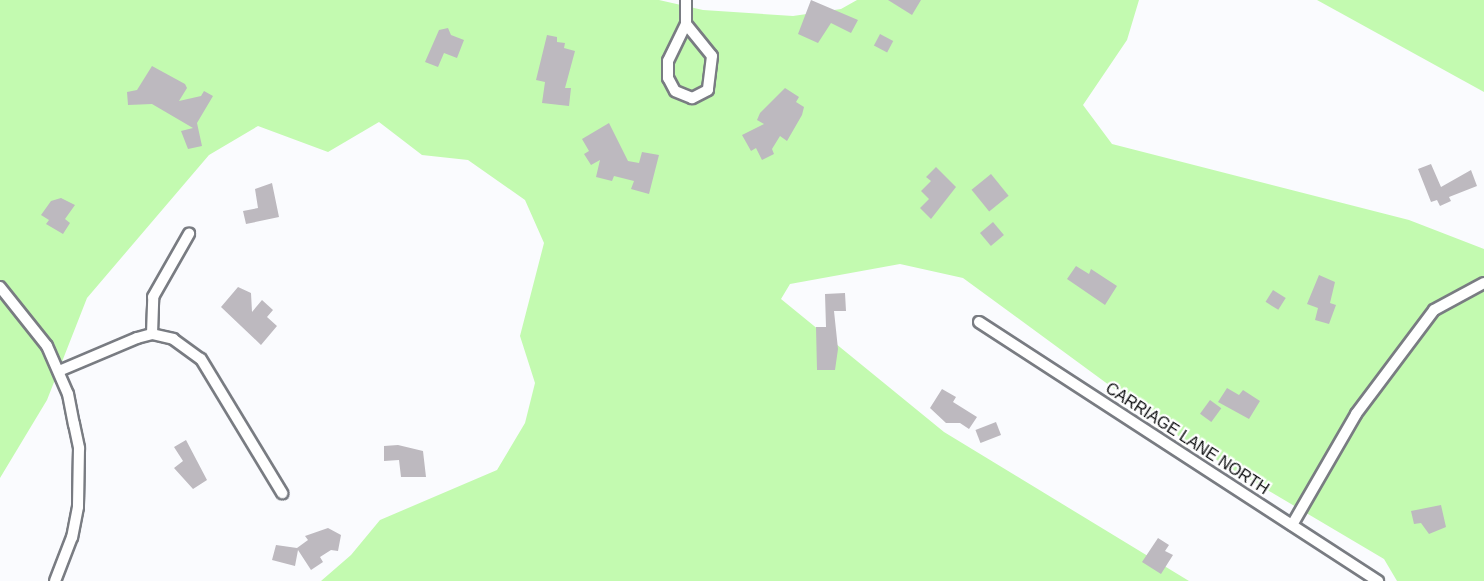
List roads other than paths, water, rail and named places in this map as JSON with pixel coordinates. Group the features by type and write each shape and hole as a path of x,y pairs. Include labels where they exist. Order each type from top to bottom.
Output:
{"street":[{"path":"686,0 686,24 668,61 668,78 675,91 692,98 708,90 712,56 686,24"},
{"path":"152,334 153,297 189,234"},
{"path":"1292,525 1356,414 1434,310 1484,283"},
{"path":"0,287 29,319 59,371 74,424 80,480 72,537 56,581"},
{"name":"CARRIAGE LANE NORTH","path":"979,322 1378,581"},
{"path":"59,371 152,334 173,339 201,359 282,493"}]}
